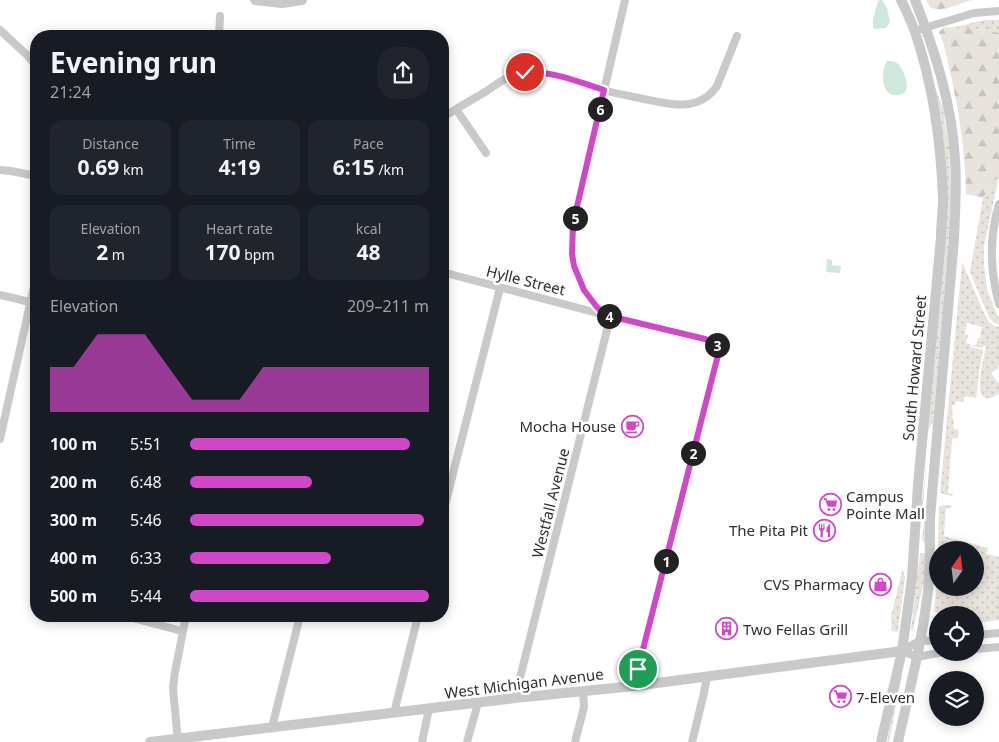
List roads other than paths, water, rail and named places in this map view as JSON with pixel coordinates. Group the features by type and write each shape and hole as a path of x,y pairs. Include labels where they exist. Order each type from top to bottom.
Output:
{"street":[{"path":"255,0 282,3 302,0"},
{"path":"605,315 584,290 574,266 572,254 573,224 625,0"},
{"name":"South Howard Street","path":"881,742 902,651 912,578 918,485 943,200 936,116 928,77 915,31 901,0"},
{"name":"South Howard Street","path":"915,0 926,27 944,84 951,122 956,188 954,239 932,486 930,541"},
{"path":"915,31 974,14 999,11"},
{"path":"219,30 220,16"},
{"path":"0,30 30,59"},
{"path":"449,114 517,73 525,72 554,74 604,90 669,104 692,104 713,92 738,36"},
{"path":"456,109 486,153"},
{"path":"0,170 12,170 30,174"},
{"path":"999,204 991,248 992,268 999,304"},
{"name":"Hylle Street","path":"449,274 705,339 717,345 718,355 634,686"},
{"path":"449,489 500,288"},
{"path":"0,295 30,302 0,439"},
{"name":"Westfall Avenue","path":"515,698 608,330 605,315"},
{"path":"914,546 929,547"},
{"name":"South Howard Street","path":"898,742 917,657 928,590 929,568"},
{"path":"148,622 182,631"},
{"path":"178,740 173,688 184,622"},
{"path":"272,727 298,622"},
{"path":"394,713 417,622"},
{"path":"984,634 999,633"},
{"name":"West Michigan Avenue","path":"150,742 515,698 634,686 902,651 919,642 929,641"},
{"path":"984,648 999,647"},
{"name":"West Michigan Avenue","path":"902,651 917,657"},
{"path":"917,657 929,655"},
{"path":"692,742 707,676"},
{"path":"575,742 584,707 583,691"},
{"path":"467,742 478,703"},
{"path":"422,742 428,709"}],"place":[{"name":"Mocha House","path":"632,426"},
{"name":"Campus Pointe Mall","path":"830,505"},
{"name":"The Pita Pit","path":"824,530"},
{"name":"CVS Pharmacy","path":"880,584"},
{"name":"Two Fellas Grill","path":"727,629"},
{"name":"7-Eleven","path":"840,697"}]}
